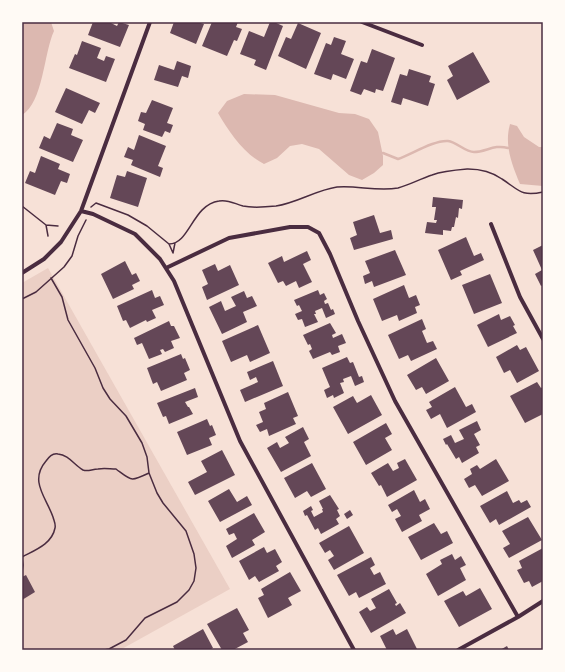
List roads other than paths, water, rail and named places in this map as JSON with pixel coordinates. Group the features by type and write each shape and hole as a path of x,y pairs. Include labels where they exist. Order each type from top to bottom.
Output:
{"street":[{"path":"22,273 44,259 61,242 81,211 150,22"},
{"path":"362,22 422,45"},
{"path":"81,211 89,213 135,234 160,259 166,268 174,281 240,440 354,650"},
{"path":"491,224 520,297 543,339"},
{"path":"166,268 228,238 290,227 308,227 319,233 330,254 358,321 395,400 518,617"},
{"path":"458,650 518,617 543,601"}],"waterway":[{"path":"383,153 398,159 442,141 455,143 471,152 478,152 498,147 508,148"}]}
